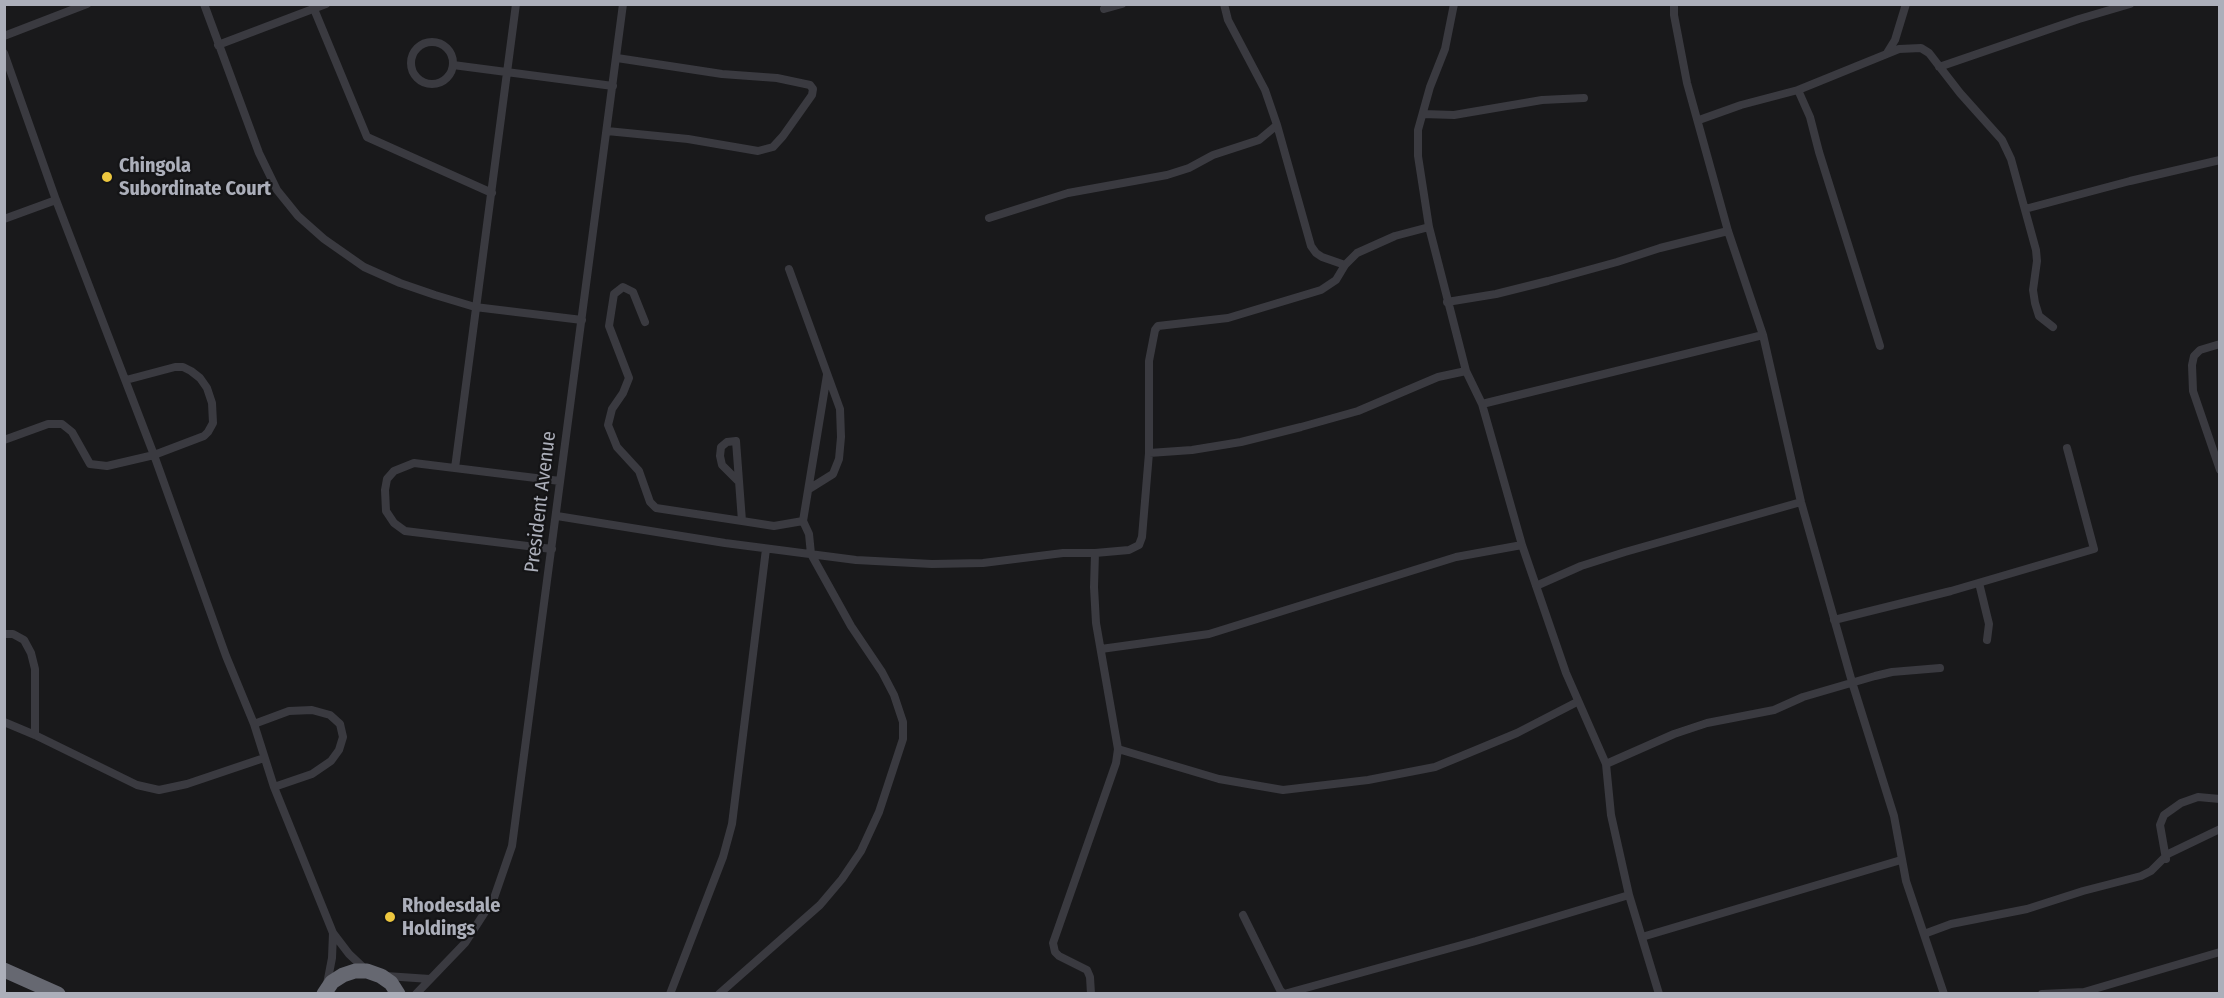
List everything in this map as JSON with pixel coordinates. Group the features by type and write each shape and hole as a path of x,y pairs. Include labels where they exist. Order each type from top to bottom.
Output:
{"highway":[{"path":"4,970 58,993"},
{"path":"324,993 332,982 355,971 374,974 391,983 398,993"},
{"path":"4,980 35,993"}],"street":[{"path":"4,36 87,4"},
{"path":"204,4 259,153 278,190 298,216 324,239 364,267 400,283 475,307 582,320"},
{"path":"218,45 326,4"},
{"path":"455,468 516,4"},
{"name":"President Avenue","path":"416,993 465,943 494,898 512,846 623,4"},
{"path":"1104,9 1122,4"},
{"path":"1224,4 1228,20 1265,90 1311,246 1316,253 1345,265"},
{"path":"1454,4 1445,49 1418,130 1418,156 1430,227 1447,303 1466,370 1482,404 1522,545 1577,702 1606,764 1611,815 1629,895 1659,993"},
{"path":"1674,4 1682,59 1728,231 1762,335 1801,502 1852,682 1894,816 1901,860 1911,898 1944,993"},
{"path":"1887,53 1895,40 1906,4"},
{"path":"1939,67 2130,4"},
{"path":"314,9 367,137 492,193"},
{"path":"434,42 448,50 453,65 445,79 429,83 423,82 415,75 410,60 418,46 434,42"},
{"path":"1699,120 1741,105 1798,90 1887,53 1908,48 1921,48 1929,53 2002,140 2011,159 2037,261 2033,290 2035,303 2039,316 2053,327"},
{"path":"4,53 56,200 126,380 226,656 254,724 274,787 333,933 349,954 374,974 430,979"},
{"path":"607,131 688,139 758,151 773,147 783,136 812,95 813,89 810,85 777,78 722,75 617,58"},
{"path":"453,65 613,86"},
{"path":"1798,90 1810,117 1880,346"},
{"path":"1423,114 1454,115 1542,100 1584,98"},
{"path":"989,218 1068,194 1167,175 1189,168 1213,155 1259,140 1277,125"},
{"path":"2025,209 2220,160"},
{"path":"4,219 56,200"},
{"path":"557,516 766,549 856,560 932,564 983,563 1063,553 1095,554 1129,550 1139,545 1142,537 1149,453 1149,361 1155,330 1158,326 1228,318 1321,290 1336,280 1345,265 1357,253 1395,236 1430,227"},
{"path":"1447,303 1548,281 1660,248 1728,231"},
{"path":"789,269 840,409 839,459 833,474 810,489"},
{"path":"645,322 633,292 623,287 614,294 609,326 629,378 623,393 612,408 608,425 617,447 639,471 651,502 656,508 774,526 803,522"},
{"path":"1482,404 1762,335"},
{"path":"2220,344 2200,350 2194,356 2192,365 2193,391 2220,470"},
{"path":"4,440 56,423 68,427 90,464 107,466 154,456 204,436 208,432 213,416 207,388 200,378 183,367 126,380"},
{"path":"1149,453 1241,442 1301,427 1358,411 1438,377 1466,370"},
{"path":"719,993 820,905 842,879 861,851 879,812 903,739 903,722 890,687 851,626 810,554 809,534 803,522 827,375"},
{"path":"1834,620 1979,583 2094,549 2067,448"},
{"path":"552,549 413,533 399,528 385,505 387,479 394,471 414,463 560,481"},
{"path":"738,481 742,521"},
{"path":"1536,586 1581,566 1625,552 1801,502"},
{"path":"1101,649 1209,634 1456,557 1522,545"},
{"path":"670,993 708,898 732,824 766,549"},
{"path":"1091,993 1087,970 1059,956 1055,952 1053,943 1116,763 1118,749 1101,649 1094,587 1095,554"},
{"path":"1979,583 1989,624 1987,640"},
{"path":"4,634 13,634 24,640 31,653 35,669 34,735"},
{"path":"1606,764 1674,734 1707,723 1774,710 1803,697 1892,672 1940,668"},
{"path":"1118,749 1219,779 1283,790 1368,780 1435,767 1516,733 1577,702"},
{"path":"254,724 289,711 312,710 330,715 340,724 343,737 339,750 331,761 312,774 274,787"},
{"path":"4,722 137,785 159,790 187,784 264,758"},
{"path":"2166,858 2160,825 2168,811 2198,797 2220,799"},
{"path":"1924,934 1951,924 2027,909 2141,876 2166,858 2220,829"},
{"path":"1642,937 1901,860"},
{"path":"1243,915 1280,990 1284,993 1296,992 1476,941 1629,895"},
{"path":"324,993 330,974 333,933"},
{"path":"2042,993 2084,992 2220,952"}],"place":[{"name":"Chingola Subordinate Court","path":"107,177"},
{"name":"Rhodesdale Holdings","path":"390,917"}]}
